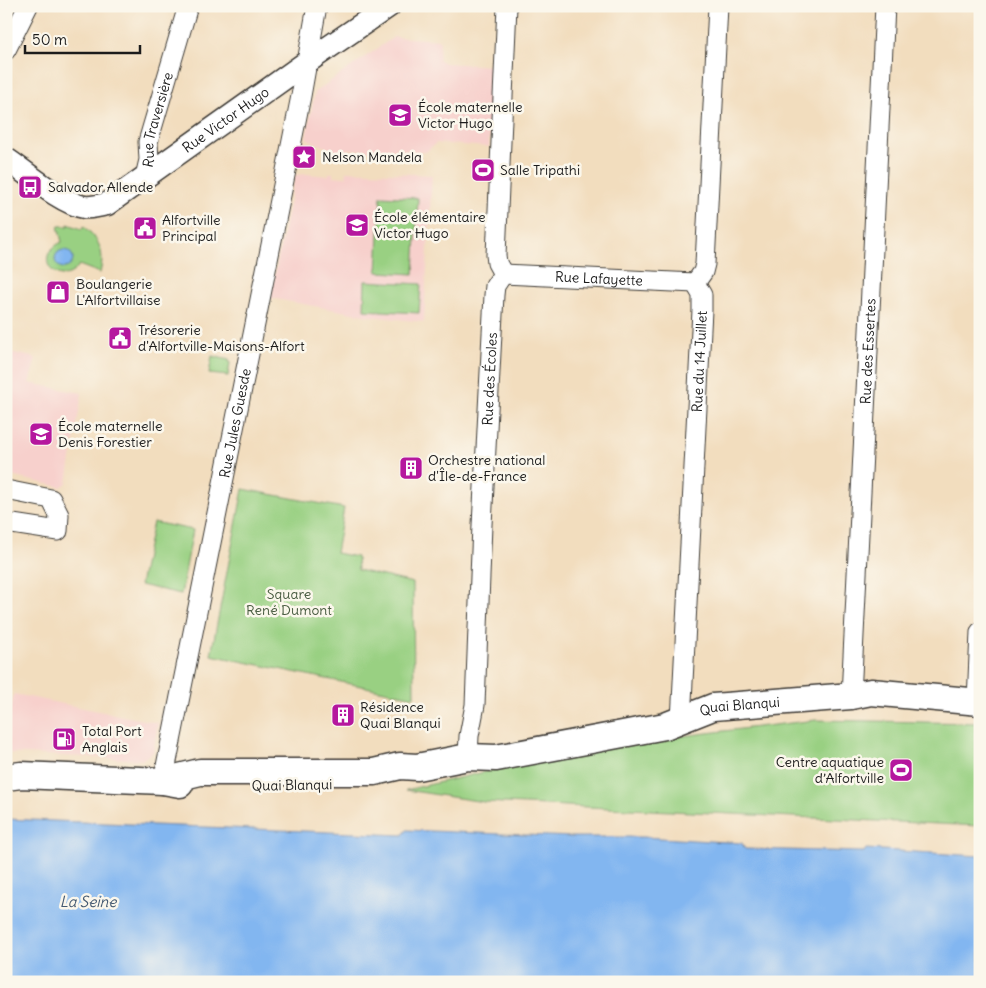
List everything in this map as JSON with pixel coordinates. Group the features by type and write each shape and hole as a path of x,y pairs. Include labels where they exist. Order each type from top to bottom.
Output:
{"main road":[{"name":"Quai Blanqui","path":"11,774 163,782 200,772 374,772 400,766 417,767 468,757 496,758 665,726 713,707 851,696 871,704 971,701"}],"street":[{"path":"6,50 28,6"},
{"name":"Rue Traversière","path":"145,178 149,160 148,142 188,6"},
{"name":"Rue Jules Guesde","path":"163,782 308,62 317,6"},
{"name":"Rue Victor Hugo","path":"6,159 71,203 84,207 107,204 389,6"},
{"path":"504,274 497,263 496,254 507,6"},
{"path":"695,283 703,272 705,264 718,6"},
{"name":"Rue des Essertes","path":"851,696 885,6"},
{"name":"Rue Lafayette","path":"504,274 695,283"},
{"name":"Rue des Écoles","path":"468,757 469,736 475,706 494,295 495,286 504,274"},
{"name":"Rue du 14 Juillet","path":"681,721 702,310 702,295 695,283"},
{"path":"6,490 51,499 59,515 58,531 6,523"},
{"path":"971,701 980,632"}],"shaded area":[{"name":"École maternelle Victor Hugo","path":"394,37 440,40 439,60 445,63 492,66 489,147 436,143 426,152 388,149 383,152 349,149 347,152 334,151 306,138 315,92"},
{"name":"École élémentaire Victor Hugo","path":"347,171 432,175 424,322 369,316 270,298 295,175 328,176 329,173 333,173 333,176 346,177"},
{"name":"École maternelle Denis Forestier","path":"6,351 36,358 29,383 82,393 67,483 61,487 6,475 6,385 11,364 6,363"},
{"path":"14,694 158,723 153,752 142,760 6,753 6,730"}],"green space":[{"path":"381,196 418,198 414,274 377,272"},
{"path":"68,224 82,229 84,226 94,237 100,247 102,259 100,273 79,265 72,272 64,275 57,274 51,270 48,256 52,249 62,242 58,226 69,226"},
{"path":"365,281 421,284 419,313 364,310"},
{"path":"212,356 229,360 228,376 209,374"},
{"name":"Square René Dumont","path":"243,489 344,508 336,553 357,557 358,570 413,583 414,697 211,655"},
{"path":"153,522 193,530 181,594 140,585"},
{"path":"816,720 980,723 980,826 484,802 406,790 598,746"}],"water":[{"path":"64,250 70,253 73,259 70,265 64,268 58,265 55,259 58,253"},
{"name":"La Seine","path":"6,819 403,835 407,830 573,837 644,837 742,843 745,849 864,852 866,849 980,856 980,982 6,982"}],"place":[{"name":"École maternelle Victor Hugo","path":"400,115"},
{"name":"Nelson Mandela","path":"304,157"},
{"name":"Salle Tripathi","path":"483,170"},
{"name":"Salvador Allende","path":"30,187"},
{"name":"École élémentaire Victor Hugo","path":"357,225"},
{"name":"Alfortville Principal","path":"145,228"},
{"name":"Boulangerie L'Alfortvillaise","path":"58,292"},
{"name":"Trésorerie d'Alfortville-Maisons-Alfort","path":"120,338"},
{"name":"École maternelle Denis Forestier","path":"41,434"},
{"name":"Orchestre national d'Île-de-France","path":"411,468"},
{"name":"Résidence Quai Blanqui","path":"343,715"},
{"name":"Total Port Anglais","path":"64,739"},
{"name":"Centre aquatique d’Alfortville","path":"901,770"}]}
